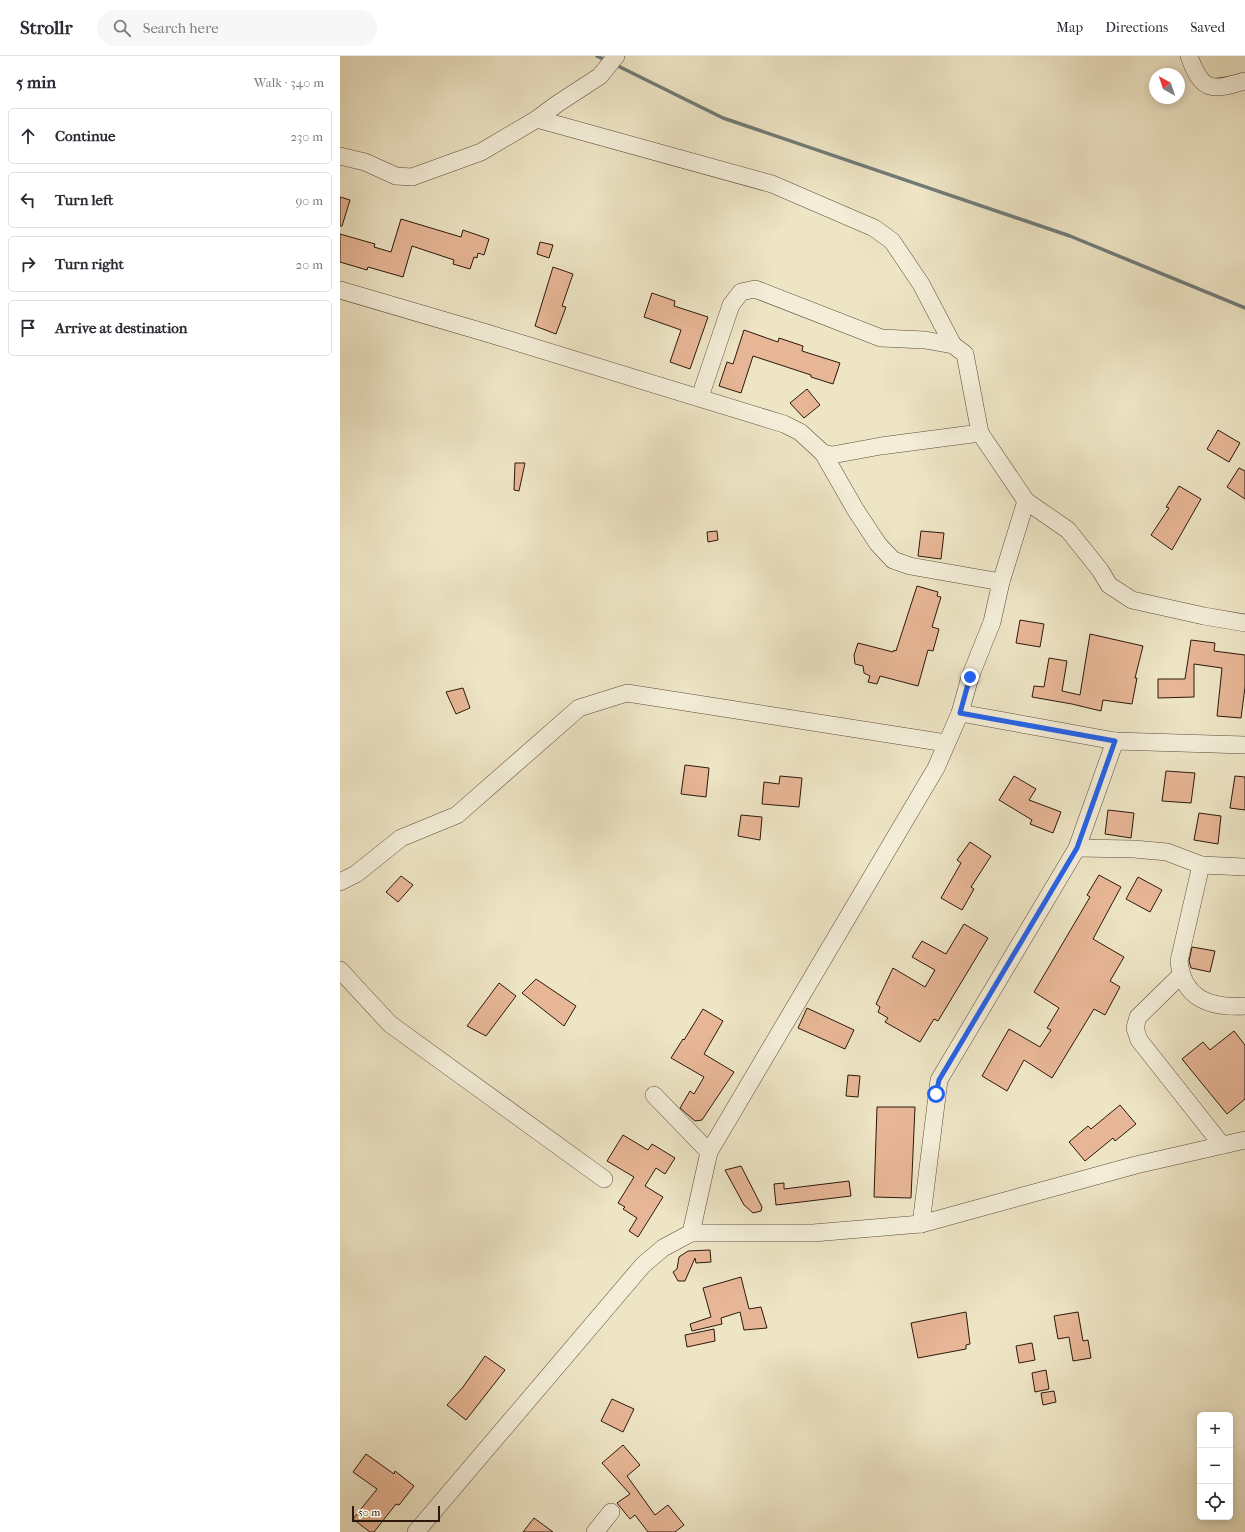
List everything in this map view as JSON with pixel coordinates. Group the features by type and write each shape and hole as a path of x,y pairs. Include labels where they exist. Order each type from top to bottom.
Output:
{"street":[{"path":"340,156 365,162 396,176 412,177 481,152 538,120 557,104 600,76 616,56"},
{"path":"1189,56 1195,73 1208,86 1219,89 1245,81"},
{"path":"538,120 772,184 874,228 892,241 921,284 953,345 965,354 980,433 1026,501 1068,530 1100,570 1109,585 1132,600 1204,616 1245,623"},
{"path":"700,397 731,305 741,292 754,289 881,338 925,340 953,345"},
{"path":"340,290 700,397 784,424 800,432 823,453 858,515 878,544 893,560 910,566 1001,582"},
{"path":"823,453 832,455 881,446 980,433"},
{"path":"691,1233 709,1152 936,768 960,713 970,677 992,622 1001,582 1026,501"},
{"path":"340,882 356,874 401,838 457,815 580,708 627,694 946,743"},
{"path":"960,713 1115,741 1245,745"},
{"path":"921,1224 939,1080 1077,848 1115,741"},
{"path":"1077,848 1134,849 1167,852 1201,865 1245,867"},
{"path":"1201,865 1179,960 1181,975 1184,983 1199,998 1218,1006 1245,1006"},
{"path":"340,971 390,1024 604,1179"},
{"path":"1181,975 1138,1017 1135,1028 1139,1040 1222,1145"},
{"path":"654,1095 709,1152"},
{"path":"416,1532 643,1265 663,1248 691,1233 813,1233 921,1224 1136,1165 1245,1140"},
{"path":"595,1532 611,1512"}],"building":[{"path":"340,197 350,200 342,226 340,226"},
{"path":"401,219 461,237 463,230 489,239 484,255 478,253 477,258 474,257 470,269 453,264 454,260 412,246 403,277 368,267 367,270 340,262 340,234 375,244 374,247 391,252"},
{"path":"540,242 553,245 549,258 537,254"},
{"path":"553,267 573,274 562,306 566,307 556,334 535,326"},
{"path":"652,293 675,301 674,306 708,317 690,369 670,362 681,330 644,317"},
{"path":"744,330 778,342 779,338 803,346 802,351 840,363 833,384 811,377 811,375 753,356 741,393 719,386 727,362 733,364"},
{"path":"807,389 820,405 804,418 790,403"},
{"path":"1218,430 1240,443 1229,462 1207,449"},
{"path":"515,463 525,463 519,491 514,490"},
{"path":"1239,468 1245,471 1245,499 1227,487"},
{"path":"1179,486 1201,499 1172,550 1151,535 1169,508 1166,507"},
{"path":"717,531 718,540 708,542 707,532"},
{"path":"921,531 944,533 941,559 918,556"},
{"path":"917,586 938,592 937,596 941,597 932,627 939,629 933,651 928,650 918,686 880,676 877,684 868,682 870,676 864,673 863,666 855,664 854,655 858,643 893,652 894,650 896,651"},
{"path":"1020,620 1044,624 1040,647 1016,643"},
{"path":"1090,634 1143,646 1135,678 1137,678 1132,704 1103,700 1101,711 1032,697 1034,686 1044,687 1049,658 1067,661 1062,691 1080,695"},
{"path":"1191,640 1215,643 1214,651 1245,655 1245,687 1241,718 1217,716 1222,668 1194,664 1194,697 1158,698 1158,679 1185,679"},
{"path":"463,688 470,708 456,714 446,692"},
{"path":"685,765 709,768 706,797 681,794"},
{"path":"1166,771 1195,773 1191,803 1162,801"},
{"path":"780,776 802,778 799,807 762,804 764,782 779,784"},
{"path":"1014,776 1036,789 1029,800 1061,812 1053,833 1030,824 1032,820 999,800"},
{"path":"1235,776 1245,777 1245,810 1230,808"},
{"path":"1108,810 1134,813 1131,838 1105,834"},
{"path":"1199,813 1221,816 1218,844 1194,840"},
{"path":"741,815 762,817 760,840 738,836"},
{"path":"970,842 991,856 971,887 974,889 962,910 941,898 961,863 957,860"},
{"path":"1099,875 1121,887 1093,939 1124,957 1110,981 1120,987 1105,1015 1094,1009 1052,1078 1024,1060 1007,1091 982,1076 1009,1029 1040,1047 1051,1030 1047,1028 1059,1008 1034,992 1090,897 1087,895"},
{"path":"401,876 413,885 398,902 386,892"},
{"path":"1138,877 1162,890 1150,912 1126,899"},
{"path":"964,924 988,938 938,1021 934,1019 920,1042 885,1022 888,1018 878,1012 880,1007 876,1004 893,968 925,987 935,970 912,957 922,941 946,954"},
{"path":"1192,947 1215,951 1210,972 1191,968 1189,961"},
{"path":"536,979 576,1006 564,1026 522,993"},
{"path":"499,983 516,996 486,1036 467,1026"},
{"path":"807,1008 854,1030 845,1049 798,1028"},
{"path":"703,1009 723,1021 704,1054 734,1072 702,1120 695,1121 680,1108 690,1091 694,1094 704,1077 671,1058"},
{"path":"1234,1031 1245,1045 1245,1099 1227,1114 1182,1059 1203,1042 1210,1050"},
{"path":"848,1075 860,1076 858,1097 846,1096"},
{"path":"1120,1105 1136,1124 1115,1141 1113,1138 1085,1161 1069,1142 1088,1126 1091,1129"},
{"path":"877,1107 915,1107 911,1198 874,1197"},
{"path":"623,1135 648,1150 652,1144 675,1158 665,1174 656,1168 645,1186 663,1197 638,1237 629,1231 637,1218 623,1209 625,1207 618,1203 634,1177 607,1161"},
{"path":"741,1166 762,1207 761,1211 753,1213 744,1205 725,1170"},
{"path":"849,1181 851,1196 776,1205 774,1184 784,1183 784,1189"},
{"path":"710,1250 711,1262 696,1263 695,1258 685,1281 678,1281 673,1272 677,1269 679,1257 688,1251"},
{"path":"741,1277 749,1309 761,1307 767,1328 744,1330 740,1312 721,1318 722,1324 692,1331 690,1324 711,1317 703,1288"},
{"path":"966,1312 970,1344 966,1345 966,1349 918,1358 911,1323"},
{"path":"1078,1312 1083,1341 1088,1340 1091,1358 1073,1361 1069,1337 1058,1339 1054,1316"},
{"path":"714,1329 715,1341 687,1347 685,1335"},
{"path":"1032,1343 1035,1360 1019,1363 1016,1346"},
{"path":"485,1356 505,1370 466,1420 447,1405 463,1387"},
{"path":"1046,1370 1049,1389 1035,1392 1032,1373"},
{"path":"1054,1391 1056,1402 1043,1405 1041,1393"},
{"path":"612,1399 634,1409 623,1432 601,1421"},
{"path":"623,1445 640,1465 627,1476 655,1515 668,1505 684,1525 675,1532 648,1532 635,1515 630,1519 617,1503 630,1494 602,1463"},
{"path":"366,1454 394,1474 395,1471 414,1486 399,1505 396,1504 374,1532 370,1532 353,1519 377,1489 353,1472"},
{"path":"534,1518 553,1532 523,1532"}],"waterway":[{"path":"597,56 607,61"},
{"path":"614,64 723,118 1070,236 1245,308"}],"route":[{"path":"936,1094 939,1080 1077,848 1115,741 960,713 970,677"}]}
